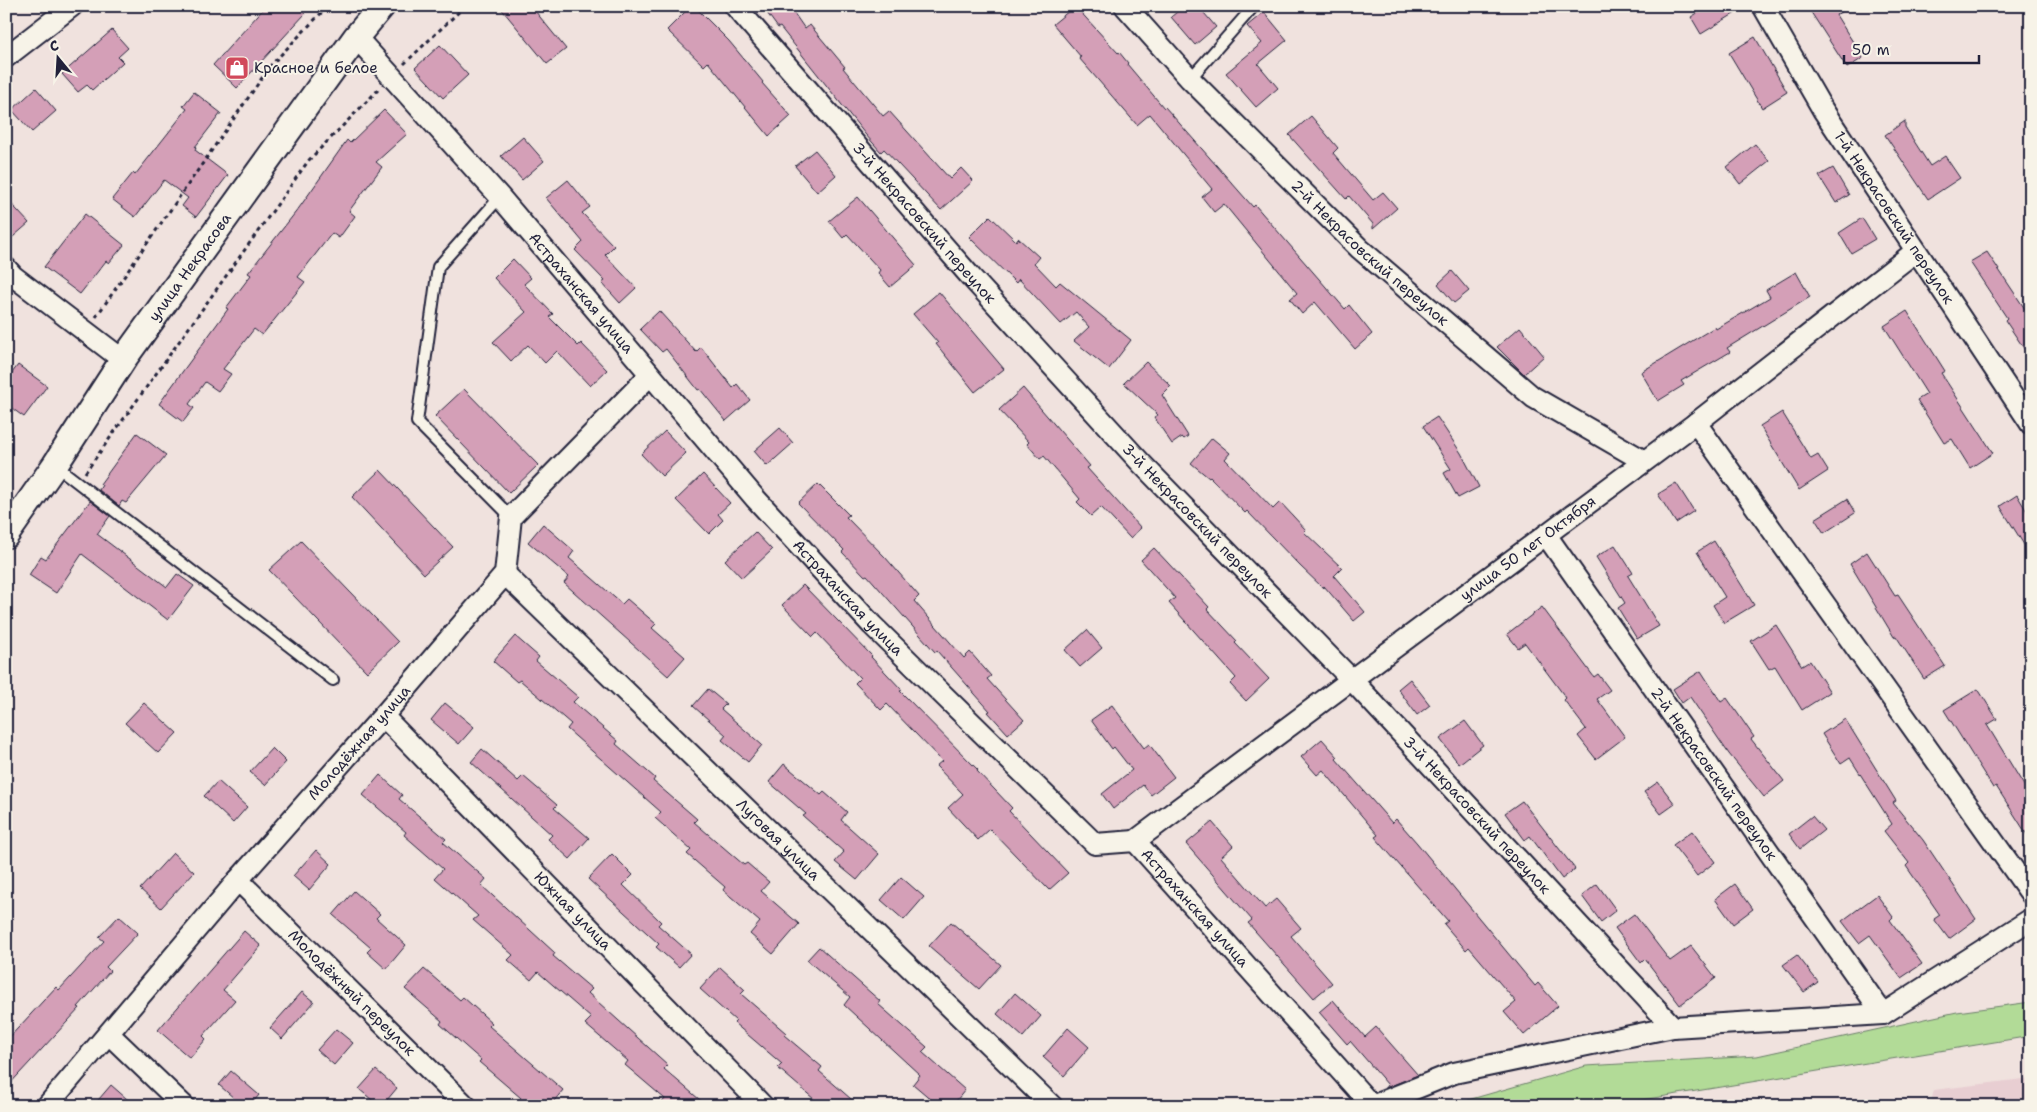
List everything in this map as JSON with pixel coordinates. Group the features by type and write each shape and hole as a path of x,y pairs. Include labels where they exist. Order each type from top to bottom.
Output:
{"street":[{"path":"6,57 72,6"},
{"name":"улица Некрасова","path":"6,535 55,465 123,360 356,37 382,6"},
{"name":"3-й Некрасовский переулок","path":"735,6 971,277 1128,449 1350,678 1673,1027"},
{"name":"2-й Некрасовский переулок","path":"1125,6 1190,79 1360,248 1532,397 1644,461"},
{"name":"1-й Некрасовский переулок","path":"1762,6 1823,110 2031,424"},
{"name":"Астраханская улица","path":"356,37 500,197 649,376 755,498 872,625 1095,844 1135,841 1372,1106"},
{"name":"улица 50 лет Октября","path":"1135,841 1350,678 1696,423 1916,251"},
{"path":"8,274 123,360"},
{"path":"505,574 511,517 649,376"},
{"path":"1696,423 2031,894"},
{"name":"2-й Некрасовский переулок","path":"1546,535 1883,1014"},
{"name":"Молодёжная улица","path":"47,1106 110,1034 238,880 505,574"},
{"name":"Луговая улица","path":"505,574 1052,1106"},
{"name":"Южная улица","path":"383,716 763,1106"},
{"name":"Молодёжный переулок","path":"238,880 466,1106"},
{"path":"1372,1106 1454,1072 1673,1027 1883,1014 2031,919"},
{"path":"110,1034 184,1106"}],"lane":[{"path":"1190,79 1254,6"},
{"path":"500,197 438,267 417,422 511,517"},
{"path":"55,465 333,680"}],"path":[{"path":"86,332 271,65 328,6"},
{"path":"78,483 309,160 391,76 466,6"}],"shaded area":[{"path":"2031,1078 2031,1106 1930,1106 1934,1090"}],"green space":[{"path":"2031,1002 2031,1036 1605,1106 1461,1106 1468,1100 1586,1066 1757,1056 1957,1012"}],"building":[{"path":"266,6 296,6 305,14 237,88 213,65"},
{"path":"499,6 531,6 566,49 547,64"},
{"path":"691,6 694,6 729,41 791,116 769,136 708,62 704,66 667,30"},
{"path":"762,6 789,6 805,29 810,25 883,116 889,111 950,179 961,168 973,181 941,210 884,149 881,152 865,134"},
{"path":"1075,6 1119,52 1164,108 1253,207 1255,205 1345,309 1349,305 1372,334 1355,349 1315,302 1302,314 1290,299 1297,293 1224,204 1214,212 1202,197 1212,189 1150,114 1137,125 1079,58 1081,57 1053,24"},
{"path":"1184,6 1198,6 1216,27 1195,45 1171,17"},
{"path":"1709,6 1747,6 1701,34 1691,17"},
{"path":"1807,6 1850,6 1836,15 1863,58 1847,68"},
{"path":"1264,12 1287,40 1258,64 1278,88 1256,107 1226,73 1262,43 1247,26"},
{"path":"112,30 128,48 118,57 123,62 92,90 87,85 78,92 62,74"},
{"path":"1755,37 1787,92 1762,108 1729,53"},
{"path":"440,45 468,75 443,98 415,68"},
{"path":"36,88 56,111 32,132 12,110"},
{"path":"194,92 221,113 195,147 195,150 228,175 196,217 182,206 188,198 164,180 135,217 112,199 133,173 135,175 187,109 183,106"},
{"path":"384,110 407,134 376,162 382,167 349,211 355,216 339,238 332,233 298,277 305,282 262,335 254,329 223,369 231,374 218,391 205,382 189,404 194,408 183,422 159,404 228,309 226,308 251,275 248,273 299,208 347,140 350,143"},
{"path":"1311,116 1338,148 1333,153 1373,200 1383,192 1397,208 1373,229 1373,224 1349,196 1346,199 1289,135"},
{"path":"1905,121 1905,127 1930,166 1945,156 1960,178 1928,199 1885,135"},
{"path":"523,137 544,161 522,180 501,156"},
{"path":"1755,144 1769,161 1740,184 1727,167"},
{"path":"815,150 836,175 817,192 795,166"},
{"path":"1833,168 1849,195 1836,203 1819,176"},
{"path":"568,180 590,207 582,213 614,246 605,255 636,288 620,303 602,283 605,281 575,250 583,242 546,198"},
{"path":"858,197 916,265 890,287 878,273 880,270 847,234 843,238 829,221"},
{"path":"6,198 29,223 6,243"},
{"path":"85,214 124,245 109,263 106,261 80,294 44,267"},
{"path":"990,216 1016,241 1018,238 1039,257 1034,263 1056,286 1060,282 1131,340 1109,369 1074,341 1089,327 1076,312 1061,324 1019,279 1016,283 969,237"},
{"path":"1862,218 1875,239 1851,253 1839,233"},
{"path":"1987,252 2031,318 2031,359 2005,320 2007,318 1970,262"},
{"path":"513,259 531,278 524,284 553,314 549,317 578,346 581,343 607,370 590,386 557,351 545,363 528,345 511,361 493,342 526,312 494,278"},
{"path":"1452,271 1469,291 1454,303 1438,284"},
{"path":"1796,272 1810,297 1727,348 1730,352 1681,381 1684,385 1658,401 1641,372 1715,327 1716,329 1770,297 1766,290"},
{"path":"939,292 1004,369 975,392 936,344 938,343 913,314"},
{"path":"659,311 696,352 701,347 733,388 737,384 750,400 726,421 700,389 698,390 666,349 662,352 640,329"},
{"path":"1907,311 1945,371 1941,373 1993,453 1970,468 1952,439 1944,443 1917,400 1927,394 1884,326"},
{"path":"1520,327 1544,356 1524,374 1497,347"},
{"path":"1146,362 1171,386 1162,395 1188,436 1184,439 1182,437 1172,444 1154,417 1158,415 1124,383"},
{"path":"18,365 47,386 24,417 6,404 6,381"},
{"path":"1023,388 1090,466 1087,468 1141,528 1130,538 1101,507 1091,516 1077,502 1080,499 1044,456 1040,459 1027,444 1029,442 999,410"},
{"path":"464,389 538,465 509,493 435,416"},
{"path":"1782,412 1811,459 1818,455 1828,471 1799,490 1760,426"},
{"path":"1437,417 1461,453 1479,487 1458,498 1444,473 1451,469 1423,426"},
{"path":"780,428 793,443 767,466 754,451"},
{"path":"665,431 686,453 662,476 641,454"},
{"path":"137,433 166,455 126,503 122,501 119,506 99,490 102,485 100,484"},
{"path":"1212,438 1230,453 1225,459 1273,509 1280,502 1306,530 1304,532 1342,568 1334,576 1365,612 1354,621 1324,586 1323,588 1300,566 1247,511 1245,513 1210,477 1191,463"},
{"path":"380,470 453,547 424,574 352,497"},
{"path":"703,474 730,503 718,514 723,520 709,534 676,500"},
{"path":"1676,483 1694,511 1676,523 1658,494"},
{"path":"818,484 849,515 846,517 919,596 914,601 964,658 970,652 991,676 987,679 1024,720 1008,734 937,651 935,652 867,575 865,576 842,552 844,550 798,503"},
{"path":"2017,495 2031,518 2031,556 2000,506"},
{"path":"1847,499 1855,513 1824,533 1815,519"},
{"path":"90,501 110,516 97,534 167,587 177,574 194,586 168,620 82,554 56,593 29,575 41,556 46,559"},
{"path":"543,524 574,551 569,558 622,604 627,599 656,624 652,628 685,657 668,676 564,583 569,577 528,542"},
{"path":"755,532 772,550 742,578 725,560"},
{"path":"301,541 398,642 367,672 269,570"},
{"path":"1714,541 1754,605 1724,623 1713,605 1725,597 1697,552"},
{"path":"1615,545 1633,573 1628,576 1659,626 1637,639 1618,608 1625,603 1596,557"},
{"path":"1154,548 1209,607 1207,609 1237,641 1235,643 1269,679 1246,701 1230,684 1236,678 1169,603 1175,598 1141,560"},
{"path":"1867,552 1895,596 1898,595 1945,666 1924,679 1896,636 1894,637 1850,564"},
{"path":"803,585 872,656 902,690 900,691 978,770 1012,808 1009,811 1068,873 1049,890 990,829 978,840 948,808 963,794 936,766 942,761 887,704 881,710 855,683 860,678 817,633 813,637 782,605"},
{"path":"1542,607 1594,677 1598,674 1610,690 1597,699 1625,737 1596,759 1578,736 1586,729 1564,700 1566,698 1525,643 1518,648 1507,634"},
{"path":"1776,625 1802,666 1810,661 1830,692 1802,710 1775,666 1769,669 1751,641"},
{"path":"1087,630 1102,648 1080,667 1065,650"},
{"path":"515,636 539,657 536,661 578,697 573,702 618,741 616,744 655,778 653,781 697,819 694,822 744,865 747,863 769,882 761,891 799,924 773,954 750,934 760,922 723,890 725,887 687,854 691,850 655,818 661,812 567,729 571,724 520,680 517,682 493,661"},
{"path":"1701,671 1721,702 1727,698 1754,737 1751,739 1784,781 1764,797 1729,754 1690,697 1682,703 1673,689"},
{"path":"1410,679 1430,705 1417,715 1398,689"},
{"path":"708,689 726,704 721,709 762,745 748,762 722,740 726,735 693,706"},
{"path":"1978,689 1997,719 1987,725 2031,797 2031,841 1996,786 1993,788 1944,710"},
{"path":"144,703 177,733 158,753 125,723"},
{"path":"445,703 474,727 459,744 431,720"},
{"path":"1112,705 1144,748 1149,744 1174,777 1151,795 1143,785 1113,809 1102,794 1132,770 1114,747 1112,749 1091,720"},
{"path":"1845,719 1896,801 1893,803 1923,840 1976,919 1949,939 1934,919 1940,915 1906,866 1909,863 1884,831 1892,824 1850,758 1841,764 1822,734"},
{"path":"1465,721 1483,745 1459,764 1440,739"},
{"path":"1322,739 1338,757 1336,759 1392,823 1396,819 1417,843 1535,986 1538,983 1558,1006 1524,1035 1504,1012 1516,1002 1469,947 1466,950 1444,924 1448,921 1375,837 1378,835 1323,770 1317,775 1301,757"},
{"path":"272,748 286,762 265,785 250,772"},
{"path":"482,749 518,781 523,776 557,805 554,808 589,838 570,859 548,839 552,835 471,762"},
{"path":"784,764 821,795 824,792 847,812 841,820 879,854 857,880 835,862 844,852 803,816 806,814 769,782"},
{"path":"380,775 402,795 399,799 446,839 443,842 486,879 481,885 555,953 553,956 592,989 588,993 668,1065 664,1069 707,1106 659,1106 665,1099 625,1065 628,1061 585,1024 591,1018 538,972 531,980 508,960 513,955 473,920 478,916 435,878 443,869 404,835 406,832 363,795"},
{"path":"218,781 247,807 233,823 204,796"},
{"path":"1658,782 1675,804 1661,814 1644,792"},
{"path":"1522,801 1575,869 1562,879 1530,836 1525,840 1505,813"},
{"path":"1812,816 1824,830 1800,849 1789,834"},
{"path":"1212,822 1233,846 1221,857 1265,908 1276,899 1301,928 1291,936 1332,983 1314,998 1248,923 1252,920 1186,844"},
{"path":"1692,831 1715,862 1697,876 1673,845"},
{"path":"316,850 331,864 309,890 293,876"},
{"path":"173,853 194,872 161,908 140,889"},
{"path":"612,854 633,875 623,885 661,922 658,925 691,954 679,967 656,947 659,944 588,879"},
{"path":"901,877 924,897 904,920 881,900"},
{"path":"1597,884 1616,910 1601,922 1582,896"},
{"path":"1735,884 1753,909 1733,924 1715,899"},
{"path":"354,891 380,914 376,918 406,945 386,969 367,952 371,948 333,915"},
{"path":"1877,895 1893,917 1890,920 1922,964 1901,978 1870,935 1859,943 1842,921"},
{"path":"1634,914 1670,961 1691,946 1716,978 1680,1005 1645,959 1641,963 1615,928"},
{"path":"119,916 138,933 106,967 110,971 78,1007 80,1008 6,1088 6,1041 56,987 59,990 104,941 99,937"},
{"path":"951,922 1001,965 979,989 929,946"},
{"path":"244,931 261,946 223,990 235,1000 203,1036 206,1039 190,1058 158,1030"},
{"path":"819,947 880,1001 878,1004 927,1047 922,1052 965,1090 952,1106 939,1106 913,1084 920,1075 844,1005 850,997 807,960"},
{"path":"1797,955 1818,982 1804,992 1783,965"},
{"path":"720,967 745,990 741,994 786,1033 784,1035 822,1067 819,1071 859,1106 822,1106 778,1068 782,1064 734,1023 736,1021 700,989"},
{"path":"424,969 460,1000 463,997 492,1023 489,1026 563,1090 550,1106 514,1106 521,1098 479,1062 481,1060 440,1024 442,1021 405,989"},
{"path":"302,992 314,1002 282,1039 270,1028"},
{"path":"1015,993 1041,1016 1023,1037 997,1014"},
{"path":"1333,1000 1365,1037 1376,1027 1418,1075 1386,1088 1388,1085 1350,1041 1347,1044 1319,1012"},
{"path":"1068,1028 1089,1047 1064,1076 1043,1057"},
{"path":"336,1029 353,1043 334,1065 317,1050"},
{"path":"376,1070 397,1088 382,1106 379,1106 359,1089"},
{"path":"231,1071 259,1095 250,1106 243,1106 219,1085"},
{"path":"111,1085 135,1106 93,1106"}],"place":[{"name":"Красное и белое","path":"237,68"}]}
